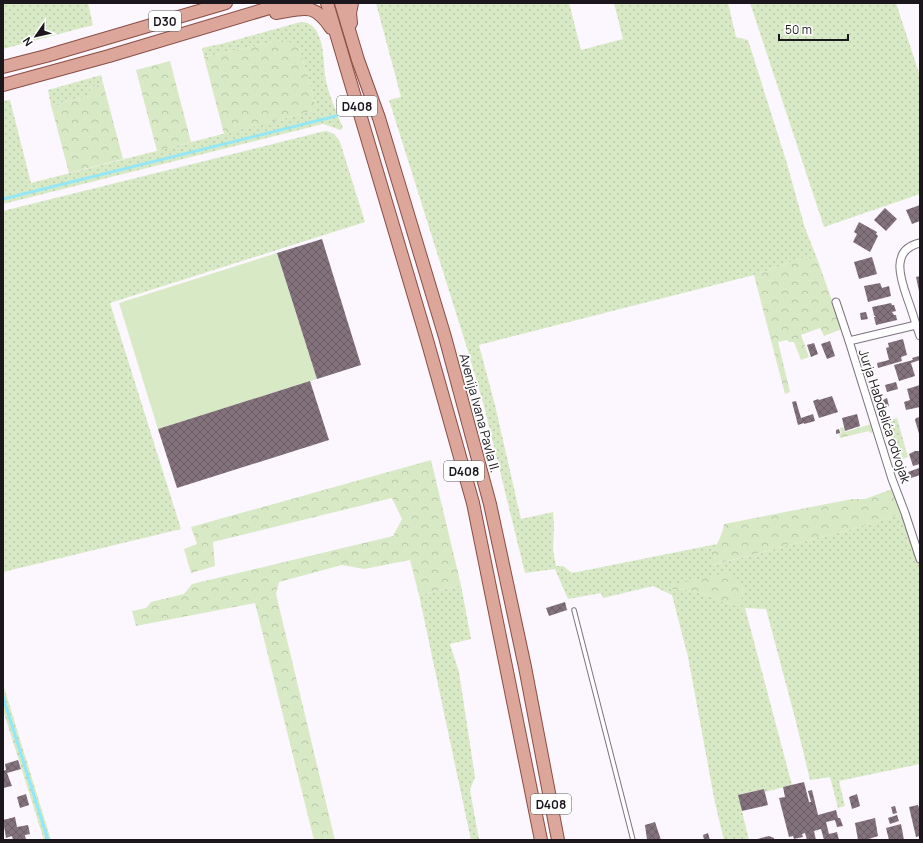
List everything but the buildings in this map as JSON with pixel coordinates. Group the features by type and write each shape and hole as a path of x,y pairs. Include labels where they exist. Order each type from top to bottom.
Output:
{"main road":[{"name":"D30","path":"3,67 46,56 226,3"},
{"name":"D30","path":"3,85 109,56 286,3"},
{"name":"D408","path":"327,3 336,38 427,340 473,503 541,840"},
{"name":"Avenija Ivana Pavla II.","path":"341,3 358,60 379,118 445,337 490,504 525,667 558,840"},
{"path":"352,3 350,18 357,43 358,60"},
{"path":"264,10 276,13 303,8 314,10 322,16 336,38"}],"street":[{"path":"920,243 913,245 905,252 899,265 903,286 920,336"},
{"name":"Jurja Habdelića odvojak","path":"836,302 892,479 920,559"},
{"path":"849,341 916,325"}],"lane":[{"path":"574,610 633,840"}],"green space":[{"path":"3,3 88,3 93,25 3,49"},
{"path":"376,3 569,3 581,50 623,39 614,3 728,3 736,37 748,40 785,157 805,228 818,261 805,257 754,275 479,345 495,405 521,519 553,512 553,550 556,566 563,566 572,573 717,544 711,552 713,565 852,529 902,514 920,567 920,764 839,781 845,806 838,808 830,777 810,780 766,609 745,608 792,785 765,792 764,789 738,795 749,840 724,840 715,803 688,657 672,595 653,586 603,598 601,593 568,599 555,569 525,573 484,406 389,100 401,97","holes":["743,588 742,597 737,604 733,604 726,603 699,592 672,589"]},
{"path":"750,3 896,3 920,76 920,194 824,227"},
{"path":"300,22 308,23 312,26 320,38 323,50 326,81 343,128 340,130 323,124 3,204 3,101 10,100 31,183 317,110 300,50 282,40 204,57 202,48"},
{"path":"282,40 290,42 300,50 317,110 224,134 204,57"},
{"path":"170,61 191,142 157,151 136,70"},
{"path":"101,75 103,83 90,88 90,96 51,105 48,90"},
{"path":"103,83 123,159 69,173 51,105 90,96 90,88"},
{"path":"325,131 334,134 340,142 365,222 110,303 181,529 3,572 3,211"},
{"path":"277,253 317,379 158,429 119,303"},
{"path":"805,257 818,261 842,329 824,336 820,328 801,335 809,357 801,360 794,342 789,342 787,340 778,342 790,392 785,394 754,275"},
{"path":"897,418 904,443 895,446 888,421"},
{"path":"871,424 874,432 870,433 869,431 840,438 840,428 843,427 845,432"},
{"path":"904,443 908,457 903,459 898,445"},
{"path":"431,460 461,585 419,595 410,560 364,569 342,565 279,582 276,594 335,840 314,840 255,603 136,626 132,611 146,608 151,602 184,594 192,584 393,536 402,519 392,498 213,542 215,566 191,573 184,549 197,544 191,527"},
{"path":"892,489 902,514 852,529 712,565 711,552 716,546 724,524 852,499 865,499"},
{"path":"726,573 743,588 742,597 737,604 725,603 711,596 694,591 672,589 671,585"},
{"path":"461,585 471,639 450,644 459,672 475,777 470,790 479,840 471,840 419,595"},
{"path":"3,684 51,840 44,840 3,710"}],"waterway":[{"path":"3,199 336,116"},
{"path":"3,697 48,840"}]}
